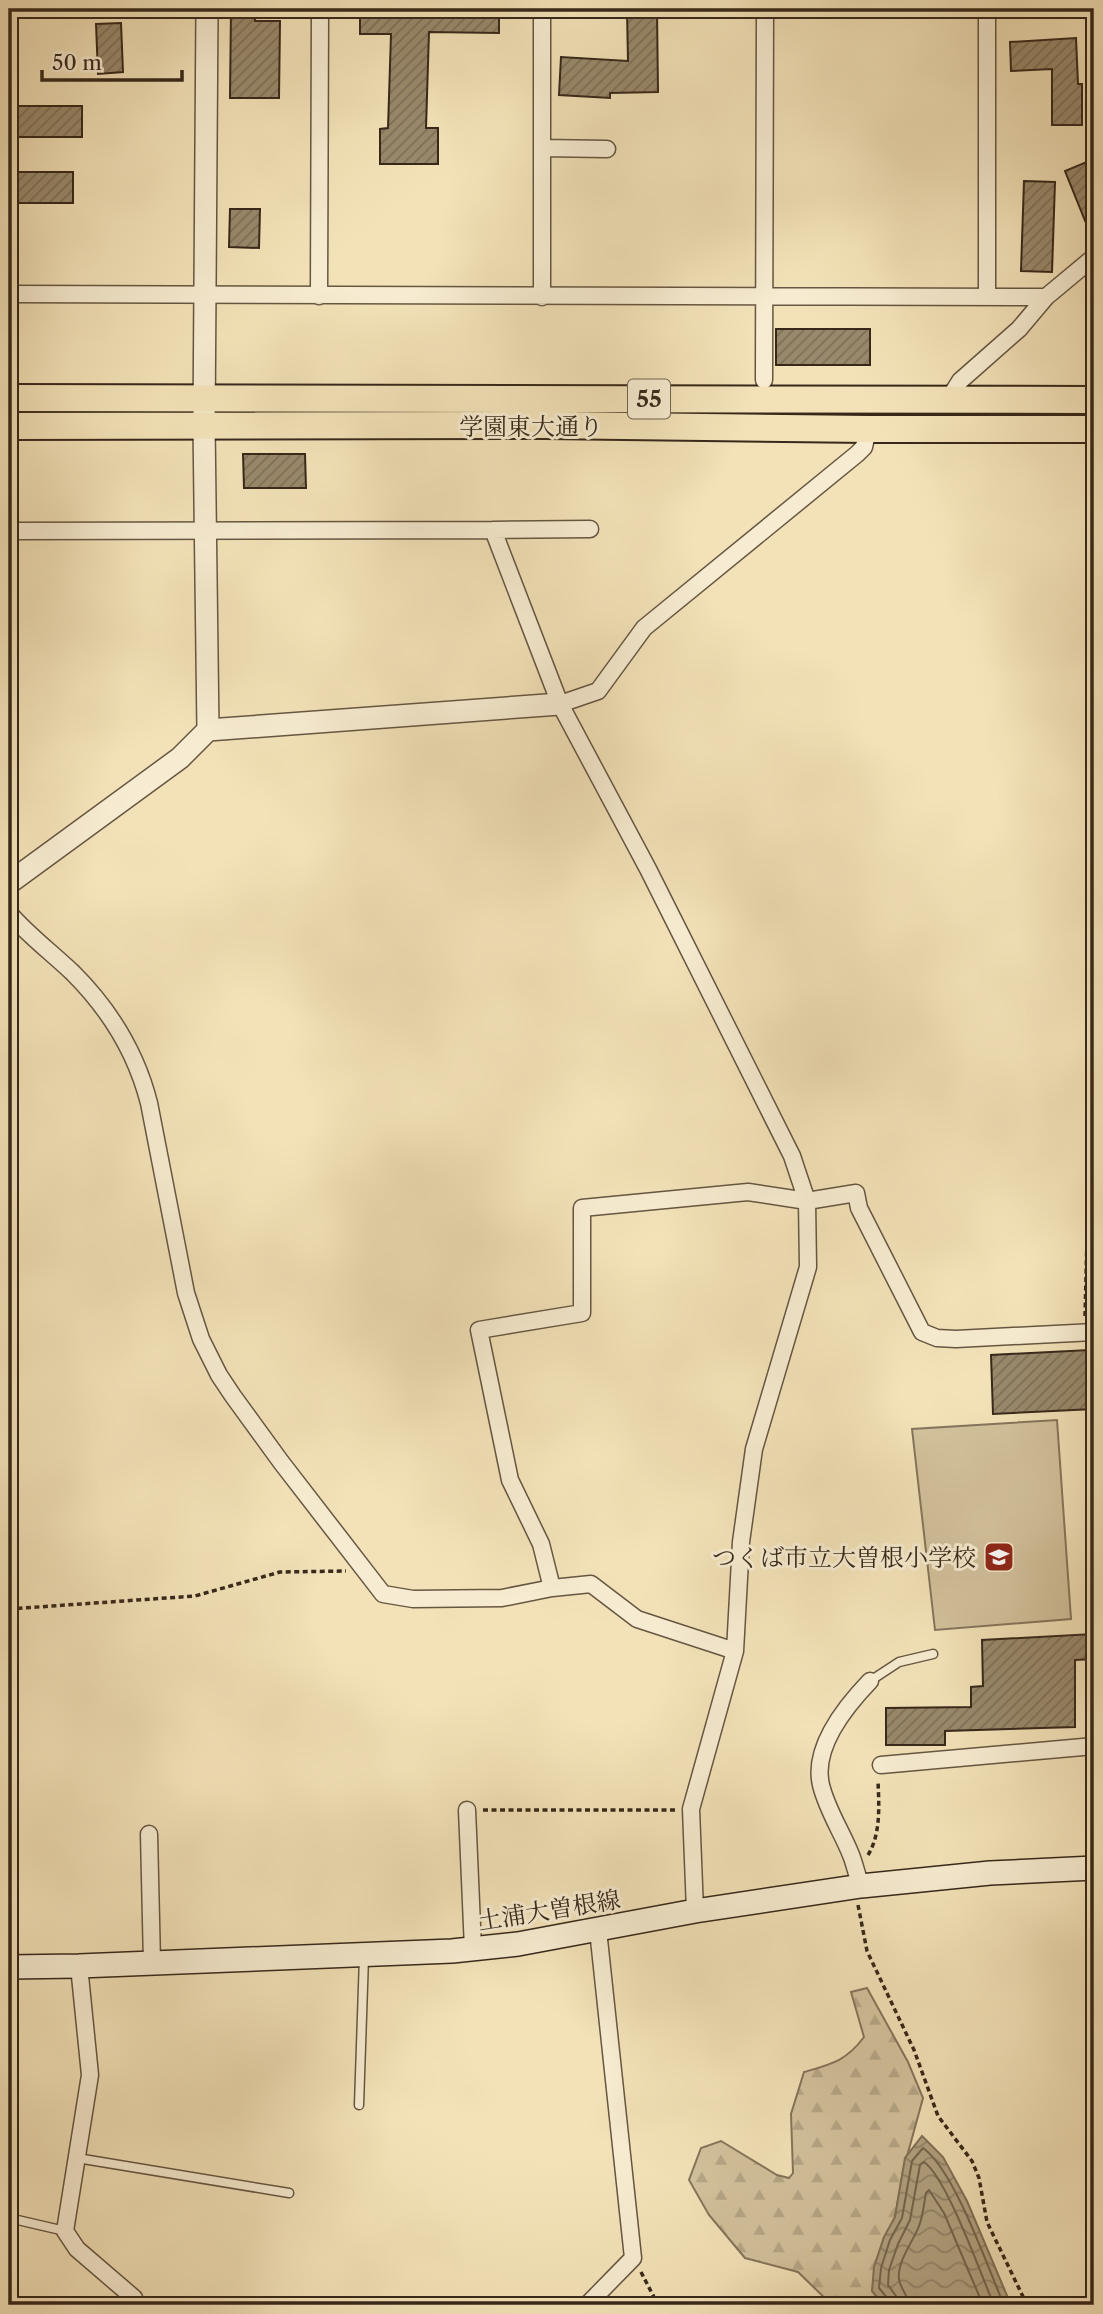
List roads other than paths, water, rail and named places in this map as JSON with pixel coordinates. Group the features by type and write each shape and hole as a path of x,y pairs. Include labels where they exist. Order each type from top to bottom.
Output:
{"main road":[{"name":"学園東大通り","path":"9,398 204,413 544,425 1094,429"},
{"name":"学園東大通り","path":"9,426 204,413 523,398 1094,400"},
{"name":"土浦大曽根線","path":"9,1967 473,1949 518,1944 695,1911 857,1887 989,1873 1094,1868"}],"street":[{"path":"207,9 204,413 208,730"},
{"path":"319,296 320,9"},
{"path":"542,9 542,297"},
{"path":"764,380 765,9"},
{"path":"987,9 987,297"},
{"path":"542,148 607,149"},
{"path":"948,400 960,381 1019,329 1046,298 1094,257"},
{"path":"9,294 1046,298"},
{"path":"9,883 180,758 208,730 560,704 598,691 644,628 864,447 868,429"},
{"path":"9,531 590,529"},
{"path":"493,530 560,704 648,869 792,1156 807,1201 808,1267 754,1449 741,1542 735,1651 691,1810 695,1911"},
{"path":"9,913 73,973 99,1002 124,1037 142,1075 186,1293 201,1339 233,1396 383,1594 413,1599 502,1598 552,1588 591,1584 637,1619 735,1651"},
{"path":"552,1588 541,1544 510,1480 479,1330 582,1313 582,1208 748,1192 807,1201 856,1193 859,1208 922,1332 937,1338 956,1339 1089,1332"},
{"path":"857,1887 850,1854 821,1783 820,1764 829,1736 855,1697 870,1681"},
{"path":"881,1765 1094,1746"},
{"path":"467,1810 473,1949"},
{"path":"149,1834 152,1963"},
{"path":"587,2305 634,2258 598,1930"},
{"path":"79,1966 90,2075 65,2231 78,2249 134,2298 134,2305"}],"lane":[{"path":"870,1681 899,1662 933,1654"},
{"path":"359,2105 365,1954"},
{"path":"77,2158 289,2193"},
{"path":"9,2218 65,2231"}],"water":[{"path":"922,2136 943,2157 967,2201 1011,2305 884,2305 872,2291 874,2267 884,2237 895,2217 905,2158"}],"place":[{"name":"つくば市立大曽根小学校","path":"999,1557"}]}
